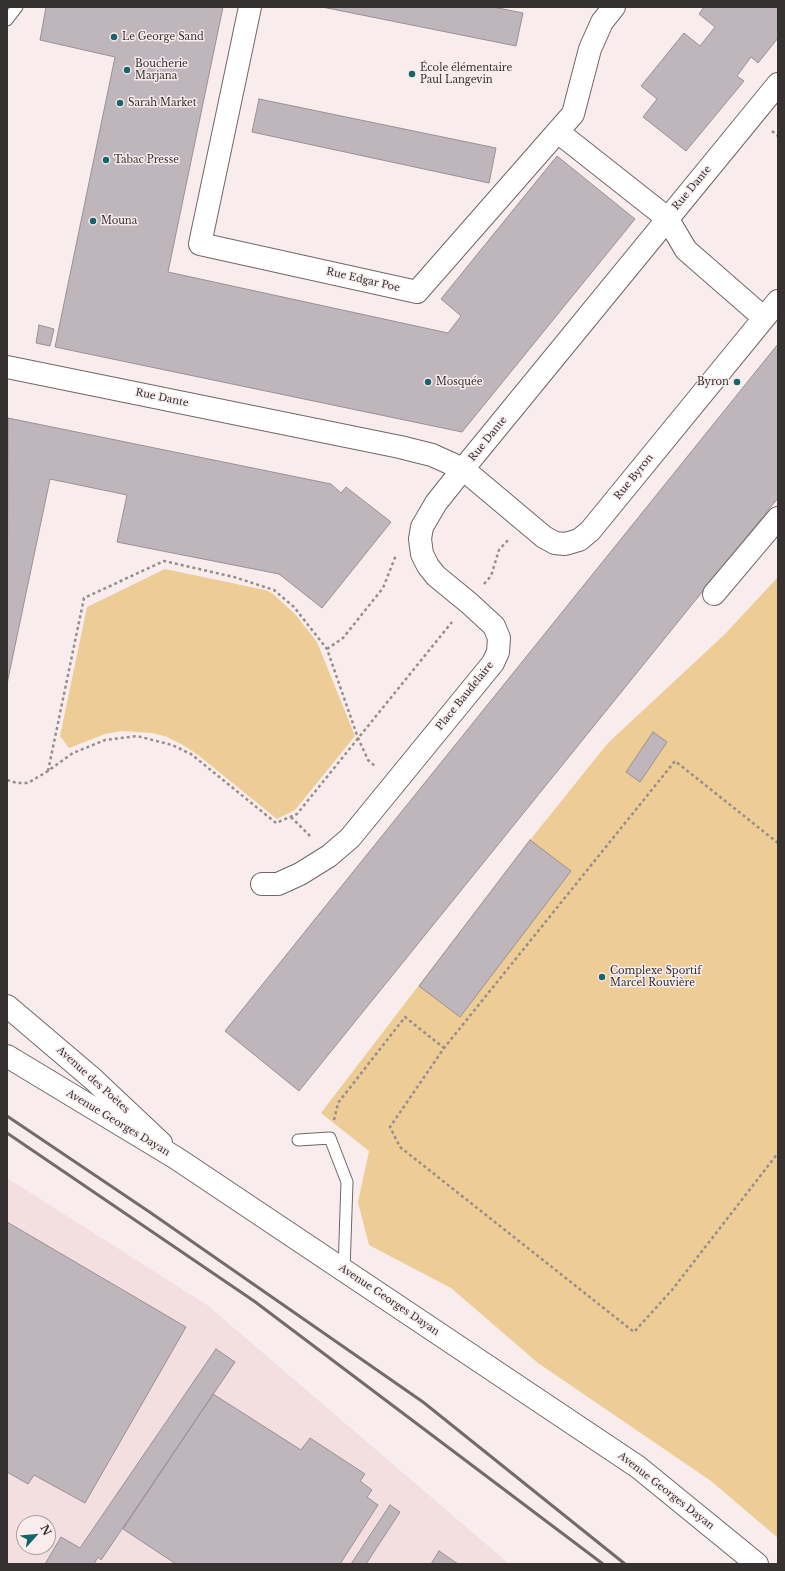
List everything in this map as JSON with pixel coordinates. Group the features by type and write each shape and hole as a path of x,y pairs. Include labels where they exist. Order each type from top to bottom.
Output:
{"street":[{"name":"Rue Edgar Poe","path":"250,7 200,244 417,292 558,132"},
{"path":"614,7 602,22 590,49 574,114 558,132 667,218 686,250 764,318"},
{"name":"Rue Dante","path":"7,367 400,447 432,455 463,469 667,218 775,94"},
{"name":"Rue Byron","path":"463,469 544,537 555,542 565,544 579,540 590,531 778,301"},
{"path":"420,539 422,527 436,503 463,469"},
{"path":"714,594 778,518"},
{"name":"Place Baudelaire","path":"262,884 278,884 300,874 329,856 350,838 493,663 498,652 499,638 494,626 436,576 422,554 420,539"},
{"name":"Avenue des Poètes","path":"7,1006 93,1078 176,1158"},
{"name":"Avenue Georges Dayan","path":"7,1056 176,1158 638,1467 757,1564"}],"lane":[{"path":"7,20 17,7"},
{"path":"298,1140 330,1138 347,1182 344,1270"}],"path":[{"path":"7,780 28,783 73,753 105,740 137,736 172,745 190,754 276,823 297,814 491,576 499,550 526,521"},
{"path":"327,649 343,638 383,588 397,553 420,539"},
{"path":"48,771 84,598 164,561 234,577 274,590 294,607 327,649 358,738 368,760 395,783"},
{"path":"778,842 675,761 444,1048 390,1127 400,1147 634,1332 672,1290 778,1152"},
{"path":"330,1138 338,1103 405,1017 444,1048"}],"shaded area":[{"path":"165,569 265,590 272,593 295,614 317,642 355,736 295,810 277,819 198,755 167,737 153,733 121,731 105,734 69,748 60,736 87,607"},
{"name":"Complexe Sportif Marcel Rouvière","path":"778,577 778,1538 711,1481 538,1363 451,1288 369,1245 358,1202 369,1151 321,1113 530,840 608,743 725,634"},
{"path":"7,1178 207,1305 509,1564 7,1564"}],"building":[{"path":"46,7 223,7 168,272 448,333 461,316 441,299 557,156 635,219 462,432 55,347 115,57 40,40"},
{"path":"322,7 493,7 523,13 516,46"},
{"path":"704,7 778,7 778,38 758,63 751,57 737,76 744,81 686,151 643,117 657,99 641,86 684,33 700,46 715,27 699,14"},
{"path":"259,99 496,148 489,183 252,132"},
{"path":"39,325 54,329 50,346 36,343"},
{"path":"778,344 778,498 299,1091 225,1031"},
{"path":"8,418 331,484 341,493 346,487 391,522 322,608 279,574 117,542 127,495 50,479 7,684"},
{"path":"653,732 667,742 640,782 626,772"},
{"path":"530,840 571,871 460,1017 419,986"},
{"path":"7,1222 186,1327 85,1503 34,1475 28,1484 7,1472"},
{"path":"216,1349 235,1362 101,1560 98,1557 94,1564 45,1564 50,1555 56,1555 56,1545 61,1537 80,1548"},
{"path":"213,1394 301,1450 310,1438 365,1474 360,1481 372,1490 367,1497 378,1505 340,1564 176,1564 123,1529"},
{"path":"390,1505 400,1512 366,1564 351,1564"},
{"path":"439,1551 458,1564 431,1564"}],"railway":[{"path":"7,1116 151,1213 423,1402 625,1564"},
{"path":"7,1133 254,1301 603,1564"}],"place":[{"name":"Le George Sand","path":"114,37"},
{"name":"Boucherie Marjana","path":"127,70"},
{"name":"École élémentaire Paul Langevin","path":"412,74"},
{"name":"Sarah Market","path":"120,103"},
{"name":"Tabac Presse","path":"106,160"},
{"name":"Mouna","path":"93,221"},
{"name":"Mosquée","path":"428,382"},
{"name":"Byron","path":"737,382"},
{"name":"Complexe Sportif Marcel Rouvière","path":"602,977"}]}
